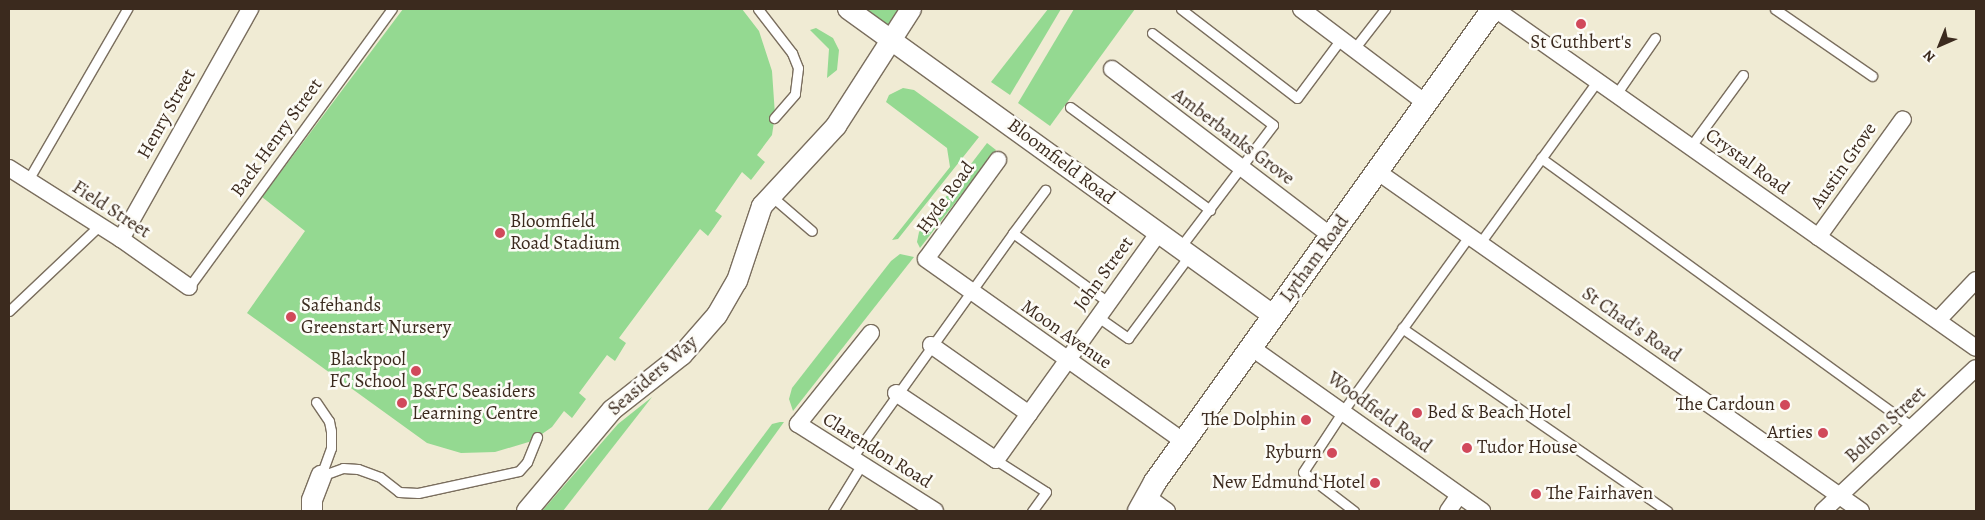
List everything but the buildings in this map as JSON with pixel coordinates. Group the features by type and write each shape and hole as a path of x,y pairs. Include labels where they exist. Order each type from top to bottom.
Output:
{"main road":[{"name":"Lytham Road","path":"1142,504 1184,442 1494,9"}],"street":[{"name":"Henry Street","path":"121,239 250,9"},
{"name":"Bloomfield Road","path":"848,9 894,40 1184,253 1274,316"},
{"name":"Seasiders Way","path":"527,511 612,410 665,370 712,321 737,281 757,218 769,195 836,126 894,40 911,9"},
{"path":"1301,9 1427,104"},
{"name":"Crystal Road","path":"1494,9 1617,93 1976,348"},
{"name":"Amberbanks Grove","path":"1112,69 1331,236"},
{"name":"Austin Grove","path":"1818,237 1903,118"},
{"name":"Hyde Road","path":"926,259 998,160"},
{"name":"Field Street","path":"9,168 100,225 189,287"},
{"name":"St Chad's Road","path":"1378,172 1861,511"},
{"name":"John Street","path":"996,460 1158,234"},
{"name":"Moon Avenue","path":"926,259 1067,361 1184,442"},
{"path":"1938,320 1976,280"},
{"name":"Clarendon Road","path":"871,333 798,424 935,511"},
{"path":"930,345 1029,414"},
{"name":"Woodfield Road","path":"1252,348 1482,511"},
{"name":"Bolton Street","path":"1823,511 1976,368"},
{"path":"896,393 996,460"},
{"path":"312,511 312,500 322,476"},
{"path":"1448,511 1459,496"},
{"path":"1142,504 1167,511"}],"lane":[{"path":"28,180 126,9"},
{"name":"Back Henry Street","path":"189,287 392,9"},
{"path":"758,9 792,53 798,68 794,94 774,118"},
{"path":"1181,9 1297,98 1341,39"},
{"path":"1354,49 1385,9"},
{"path":"1775,9 1872,76"},
{"path":"1098,317 1128,338 1210,210 1272,125 1152,33"},
{"path":"1617,93 1655,38"},
{"path":"1691,146 1743,75"},
{"path":"1354,511 1303,472 1343,411 1402,328 1541,158 1598,80"},
{"path":"1070,107 1210,210"},
{"path":"1541,158 1913,427"},
{"path":"833,511 857,461 896,393 1045,190"},
{"path":"769,195 812,231"},
{"path":"9,310 100,225"},
{"path":"1013,233 1108,302"},
{"path":"1402,328 1667,511"},
{"path":"316,402 329,421 331,431 331,448 322,476"},
{"path":"322,476 343,468 358,469 380,477 399,492 418,494 519,471 527,462 537,438"},
{"path":"996,460 1046,492 1032,511"}],"green space":[{"name":"Bloomfield Road Stadium","path":"403,9 742,9 759,31 772,71 775,115 772,135 757,155 765,162 751,180 742,172 715,211 722,216 708,236 700,229 619,338 626,343 615,361 607,355 579,393 586,399 572,418 564,411 552,427 532,441 495,452 461,453 427,443 247,313 305,231 262,197"},
{"path":"857,9 911,9 894,40"},
{"path":"1048,9 1061,9 1010,95 991,82"},
{"path":"1074,9 1135,9 1050,126 1018,103"},
{"path":"816,28 833,38 839,50 837,70 827,78 829,49 810,30"},
{"path":"903,88 914,90 979,137 898,239 892,240 950,167 947,148 886,102 889,95"},
{"path":"987,143 996,150 920,248 917,242 919,232"},
{"path":"900,254 914,257 793,411 789,399 792,388 891,261"},
{"path":"652,397 563,511 542,511 618,424"},
{"path":"784,422 720,511 707,511 772,424"}],"place":[{"name":"St Cuthbert's","path":"1581,24"},
{"name":"Bloomfield Road Stadium","path":"500,233"},
{"name":"Safehands Greenstart Nursery","path":"291,317"},
{"name":"Blackpool FC School","path":"416,371"},
{"name":"B&FC Seasiders Learning Centre","path":"402,403"},
{"name":"The Cardoun","path":"1785,405"},
{"name":"Bed & Beach Hotel","path":"1417,413"},
{"name":"The Dolphin","path":"1306,420"},
{"name":"Arties","path":"1823,433"},
{"name":"Tudor House","path":"1467,448"},
{"name":"Ryburn","path":"1332,453"},
{"name":"New Edmund Hotel","path":"1375,483"},
{"name":"The Fairhaven","path":"1536,494"}]}
